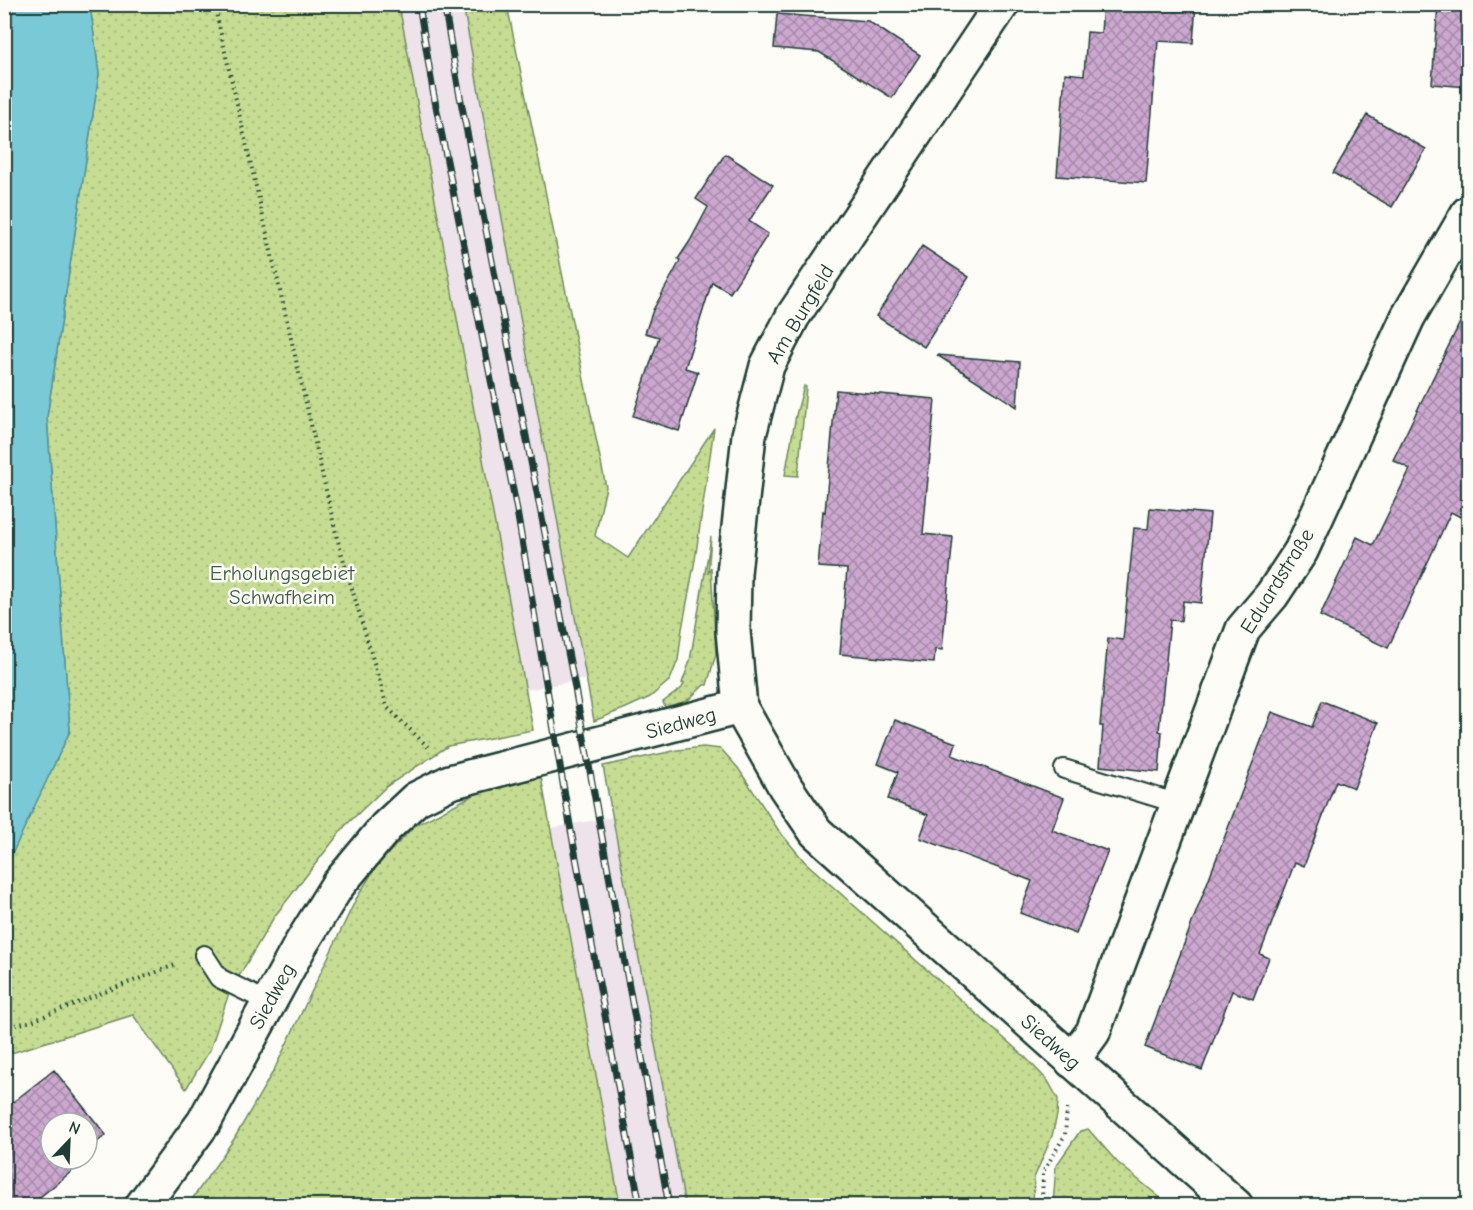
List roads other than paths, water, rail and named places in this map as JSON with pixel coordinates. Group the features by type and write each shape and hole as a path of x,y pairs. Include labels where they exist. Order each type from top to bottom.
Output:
{"street":[{"name":"Am Burgfeld","path":"740,707 733,631 734,573 749,435 767,366 793,316 1002,4"},
{"name":"Eduardstraße","path":"1072,1061 1093,1032 1244,629 1272,595 1301,551 1408,317 1468,213"},
{"name":"Siedweg","path":"142,1206 204,1122 268,1002 337,886 386,827 416,798 450,782 740,707 786,788 816,832 1236,1206"}],"lane":[{"path":"1064,770 1179,804"},
{"path":"204,955 219,978 268,1002"}],"water":[{"path":"5,4 90,5 99,74 47,417 70,731 5,869"}],"railway":[{"path":"419,4 433,91 516,505 570,825 640,1206"},
{"path":"444,4 574,683 669,1206"}],"park label":[{"name":"Erholungsgebiet Schwafheim","path":"282,585"}]}
